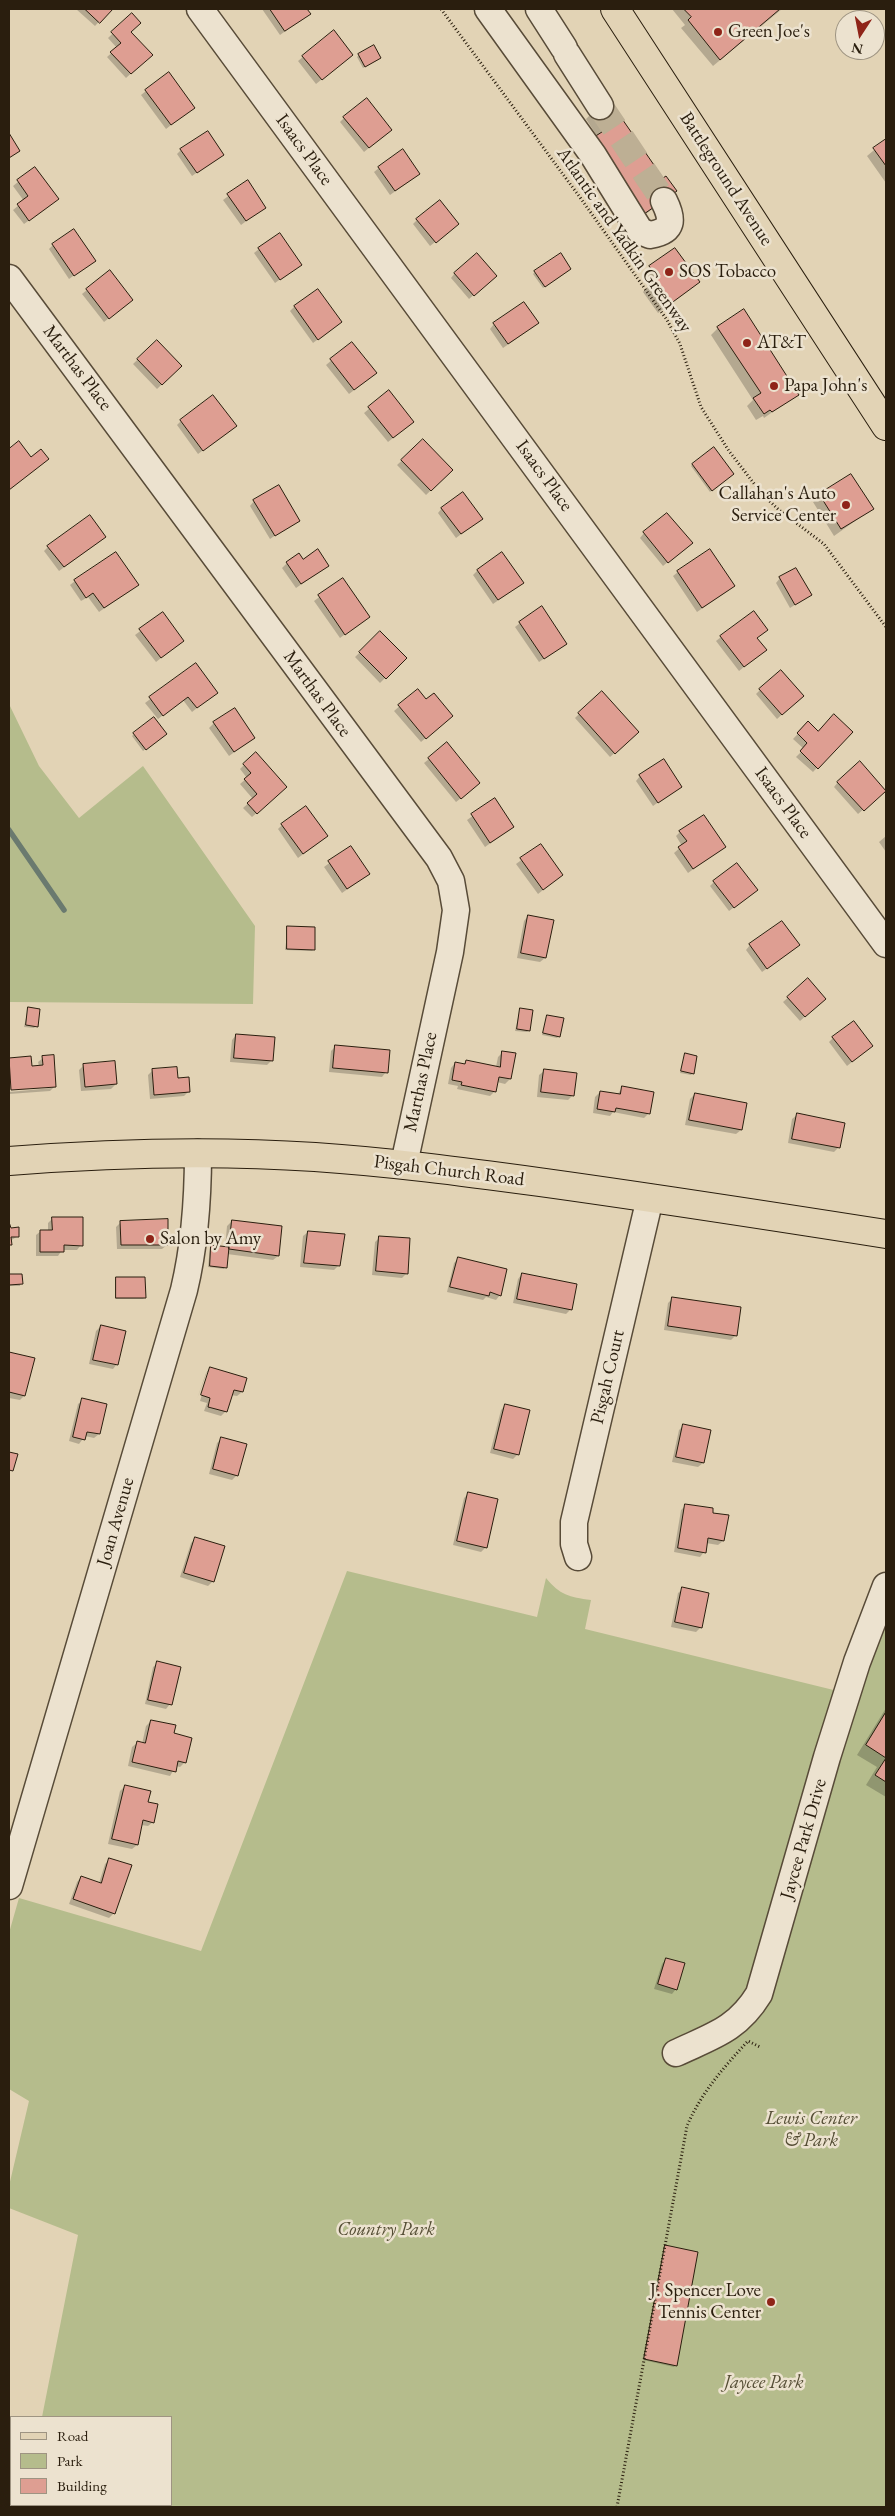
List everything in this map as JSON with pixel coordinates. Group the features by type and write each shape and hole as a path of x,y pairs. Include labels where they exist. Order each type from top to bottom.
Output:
{"main road":[{"name":"Battleground Avenue","path":"615,9 886,426"},
{"name":"Pisgah Church Road","path":"9,1161 116,1153 313,1156 404,1164 650,1198 886,1234"}],"street":[{"name":"Isaacs Place","path":"200,9 886,944"},
{"path":"488,9 593,155 640,231 650,235 665,230 671,214 664,201"},
{"path":"539,9 600,106"},
{"name":"Marthas Place","path":"9,278 439,858 451,881 456,910 450,952 404,1164"},
{"name":"Joan Avenue","path":"9,1886 184,1290 196,1226 198,1153"},
{"name":"Pisgah Court","path":"578,1557 574,1544 574,1522 650,1198"},
{"name":"Jaycee Park Drive","path":"676,2053 731,2027 748,2013 759,1994 827,1757 857,1662 886,1586"}],"path":[{"name":"Atlantic and Yadkin Greenway","path":"441,9 579,196 667,320 680,344 701,407 729,451 762,494 778,510 824,544 886,627"},
{"path":"617,2507 687,2126 695,2106 719,2072 736,2053 748,2041 760,2047"}],"green space":[{"path":"9,704 39,766 79,818 143,766 255,926 253,1004 9,1002"},
{"name":"Country Park","path":"347,1571 537,1617 546,1578 561,1592 577,1598 591,1600 585,1629 858,1696 886,1618 886,2507 24,2507 172,2506 172,2416 42,2416 78,2235 9,2208 9,2186 29,2101 9,2089 9,1933 19,1898 201,1951"}],"building":[{"path":"85,9 113,9 100,23"},
{"path":"270,9 307,9 311,14 285,31"},
{"path":"684,9 780,9 720,60 688,20 691,17"},
{"path":"132,13 141,23 131,32 153,55 131,74 110,52 121,43 111,32"},
{"path":"334,30 353,55 322,80 302,56"},
{"path":"374,45 381,58 365,67 358,54"},
{"path":"169,72 195,108 171,125 145,90"},
{"path":"367,98 392,130 369,148 343,117"},
{"path":"609,100 663,178 666,176 677,191 644,214 591,139 605,130 592,111"},
{"path":"208,131 224,155 197,173 180,149"},
{"path":"9,133 20,151 9,158"},
{"path":"886,139 886,166 873,148"},
{"path":"403,149 420,174 395,191 378,167"},
{"path":"35,167 59,199 29,221 17,204 28,196 17,180"},
{"path":"248,180 266,208 246,221 227,194"},
{"path":"440,200 459,224 436,243 416,219"},
{"path":"74,229 96,261 74,276 52,244"},
{"path":"280,233 302,265 280,280 258,248"},
{"path":"675,248 700,282 666,307 649,284 658,278 649,266"},
{"path":"477,253 497,276 474,296 454,273"},
{"path":"561,253 571,269 545,287 534,271"},
{"path":"110,270 133,300 109,319 86,289"},
{"path":"318,289 342,322 318,340 294,306"},
{"path":"524,302 539,323 508,344 493,323"},
{"path":"744,309 799,395 772,412 770,410 764,414 753,398 761,393 717,327"},
{"path":"157,340 182,366 162,385 137,359"},
{"path":"352,342 377,373 354,390 330,359"},
{"path":"389,390 414,422 393,438 368,407"},
{"path":"213,395 237,426 203,451 180,420"},
{"path":"423,439 453,470 431,491 401,460"},
{"path":"19,441 31,457 41,449 49,459 9,490 9,449"},
{"path":"714,447 734,474 712,491 692,464"},
{"path":"851,474 874,509 841,529 819,494"},
{"path":"279,485 300,521 275,536 253,500"},
{"path":"463,492 483,519 461,534 441,508"},
{"path":"667,513 693,543 668,563 643,532"},
{"path":"90,515 106,537 64,567 47,546"},
{"path":"318,549 329,566 301,584 286,562 299,553 303,559"},
{"path":"710,549 735,586 702,608 677,571"},
{"path":"116,552 139,585 104,608 93,593 86,598 74,580"},
{"path":"502,552 524,583 498,600 477,570"},
{"path":"796,568 812,595 795,605 779,577"},
{"path":"343,578 370,617 345,635 318,595"},
{"path":"542,606 567,644 544,659 519,622"},
{"path":"754,611 768,630 757,638 767,650 744,667 720,636"},
{"path":"163,612 184,641 161,658 139,629"},
{"path":"380,631 407,658 386,679 359,652"},
{"path":"196,663 218,693 197,708 188,697 163,716 149,697"},
{"path":"781,670 804,696 782,715 759,689"},
{"path":"418,689 426,699 434,693 453,716 426,739 398,705"},
{"path":"602,691 639,732 615,754 578,713"},
{"path":"235,708 255,738 234,752 213,722"},
{"path":"834,714 853,732 818,769 800,751 807,743 797,733 808,721 818,731"},
{"path":"154,717 167,734 146,750 133,733"},
{"path":"447,742 480,783 461,799 428,758"},
{"path":"256,752 287,787 257,814 247,803 257,794 244,779 251,773 243,764"},
{"path":"664,759 682,787 658,803 639,775"},
{"path":"860,761 886,791 864,811 837,782"},
{"path":"495,798 514,827 490,843 471,814"},
{"path":"306,806 328,836 303,854 281,824"},
{"path":"704,815 726,847 693,869 678,847 687,841 679,831"},
{"path":"541,844 563,875 543,890 520,858"},
{"path":"351,846 370,874 347,889 328,861"},
{"path":"737,863 758,890 734,908 713,881"},
{"path":"528,915 554,920 546,958 521,953"},
{"path":"782,921 800,945 767,969 749,944"},
{"path":"287,926 315,927 315,950 287,949"},
{"path":"808,978 826,999 805,1017 787,997"},
{"path":"28,1007 40,1009 38,1027 26,1025"},
{"path":"520,1008 533,1010 530,1031 517,1029"},
{"path":"547,1015 564,1018 560,1037 543,1033"},
{"path":"854,1021 873,1046 852,1062 832,1037"},
{"path":"236,1034 275,1037 273,1061 234,1058"},
{"path":"335,1045 390,1050 388,1073 333,1068"},
{"path":"502,1051 516,1053 511,1079 499,1077 496,1092 461,1085 462,1082 452,1080 455,1062 465,1064 466,1060 500,1067"},
{"path":"685,1053 697,1056 694,1074 681,1071"},
{"path":"54,1055 56,1087 11,1090 9,1058 31,1056 32,1066 43,1065 42,1056"},
{"path":"115,1061 117,1084 85,1087 83,1064"},
{"path":"177,1067 178,1078 189,1077 190,1092 154,1095 152,1069"},
{"path":"544,1069 577,1073 574,1096 541,1092"},
{"path":"622,1086 654,1092 650,1114 616,1108 615,1112 597,1109 600,1091 620,1094"},
{"path":"695,1093 747,1103 742,1130 689,1120"},
{"path":"797,1113 845,1123 840,1148 792,1139"},
{"path":"52,1217 83,1217 83,1246 64,1245 64,1252 40,1252 40,1230 52,1230"},
{"path":"168,1219 168,1245 121,1245 120,1221"},
{"path":"232,1220 282,1226 279,1256 229,1249"},
{"path":"9,1222 11,1228 19,1227 19,1237 11,1237 12,1245 9,1245"},
{"path":"308,1231 345,1234 340,1266 304,1263"},
{"path":"379,1236 410,1238 408,1274 376,1271"},
{"path":"211,1245 229,1247 227,1268 210,1266"},
{"path":"458,1257 507,1269 501,1296 490,1292 489,1296 450,1287"},
{"path":"522,1273 577,1284 572,1310 517,1299"},
{"path":"9,1274 22,1274 23,1284 9,1285"},
{"path":"116,1277 145,1277 146,1298 116,1298"},
{"path":"672,1297 741,1307 737,1336 668,1326"},
{"path":"101,1325 126,1331 118,1365 93,1360"},
{"path":"9,1352 35,1358 25,1396 9,1392"},
{"path":"210,1367 247,1378 243,1392 234,1390 227,1412 208,1407 210,1398 201,1395"},
{"path":"82,1398 107,1404 100,1434 87,1432 85,1440 73,1437"},
{"path":"505,1404 530,1410 519,1455 494,1449"},
{"path":"683,1424 711,1430 704,1463 676,1457"},
{"path":"221,1437 247,1444 238,1476 213,1469"},
{"path":"9,1452 18,1454 13,1471 9,1470"},
{"path":"468,1492 498,1499 487,1548 457,1541"},
{"path":"685,1504 713,1508 713,1513 729,1515 724,1541 708,1538 706,1553 678,1548"},
{"path":"195,1537 225,1546 214,1582 184,1573"},
{"path":"682,1587 709,1593 702,1628 675,1622"},
{"path":"157,1661 181,1667 172,1705 148,1700"},
{"path":"886,1712 886,1758 866,1745"},
{"path":"151,1720 176,1725 174,1733 192,1738 186,1763 178,1761 176,1772 132,1762 137,1741 145,1743"},
{"path":"886,1758 886,1782 875,1775"},
{"path":"125,1785 151,1791 148,1802 158,1804 154,1823 143,1820 138,1845 112,1839"},
{"path":"109,1858 132,1865 115,1914 73,1899 81,1876 101,1883"},
{"path":"666,1958 685,1963 677,1990 658,1984"},
{"path":"665,2245 698,2252 677,2366 644,2359"}],"waterway":[{"path":"9,830 64,910"}],"tunnel":[{"path":"600,106 664,201"}],"place":[{"name":"Green Joe's","path":"718,32"},
{"name":"SOS Tobacco","path":"669,272"},
{"name":"AT&T","path":"747,343"},
{"name":"Papa John's","path":"774,386"},
{"name":"Callahan's Auto Service Center","path":"846,505"},
{"name":"Salon by Amy","path":"150,1239"},
{"name":"J. Spencer Love Tennis Center","path":"771,2302"}],"park label":[{"name":"Lewis Center & Park","path":"811,2130"},
{"name":"Jaycee Park","path":"764,2383"}]}
